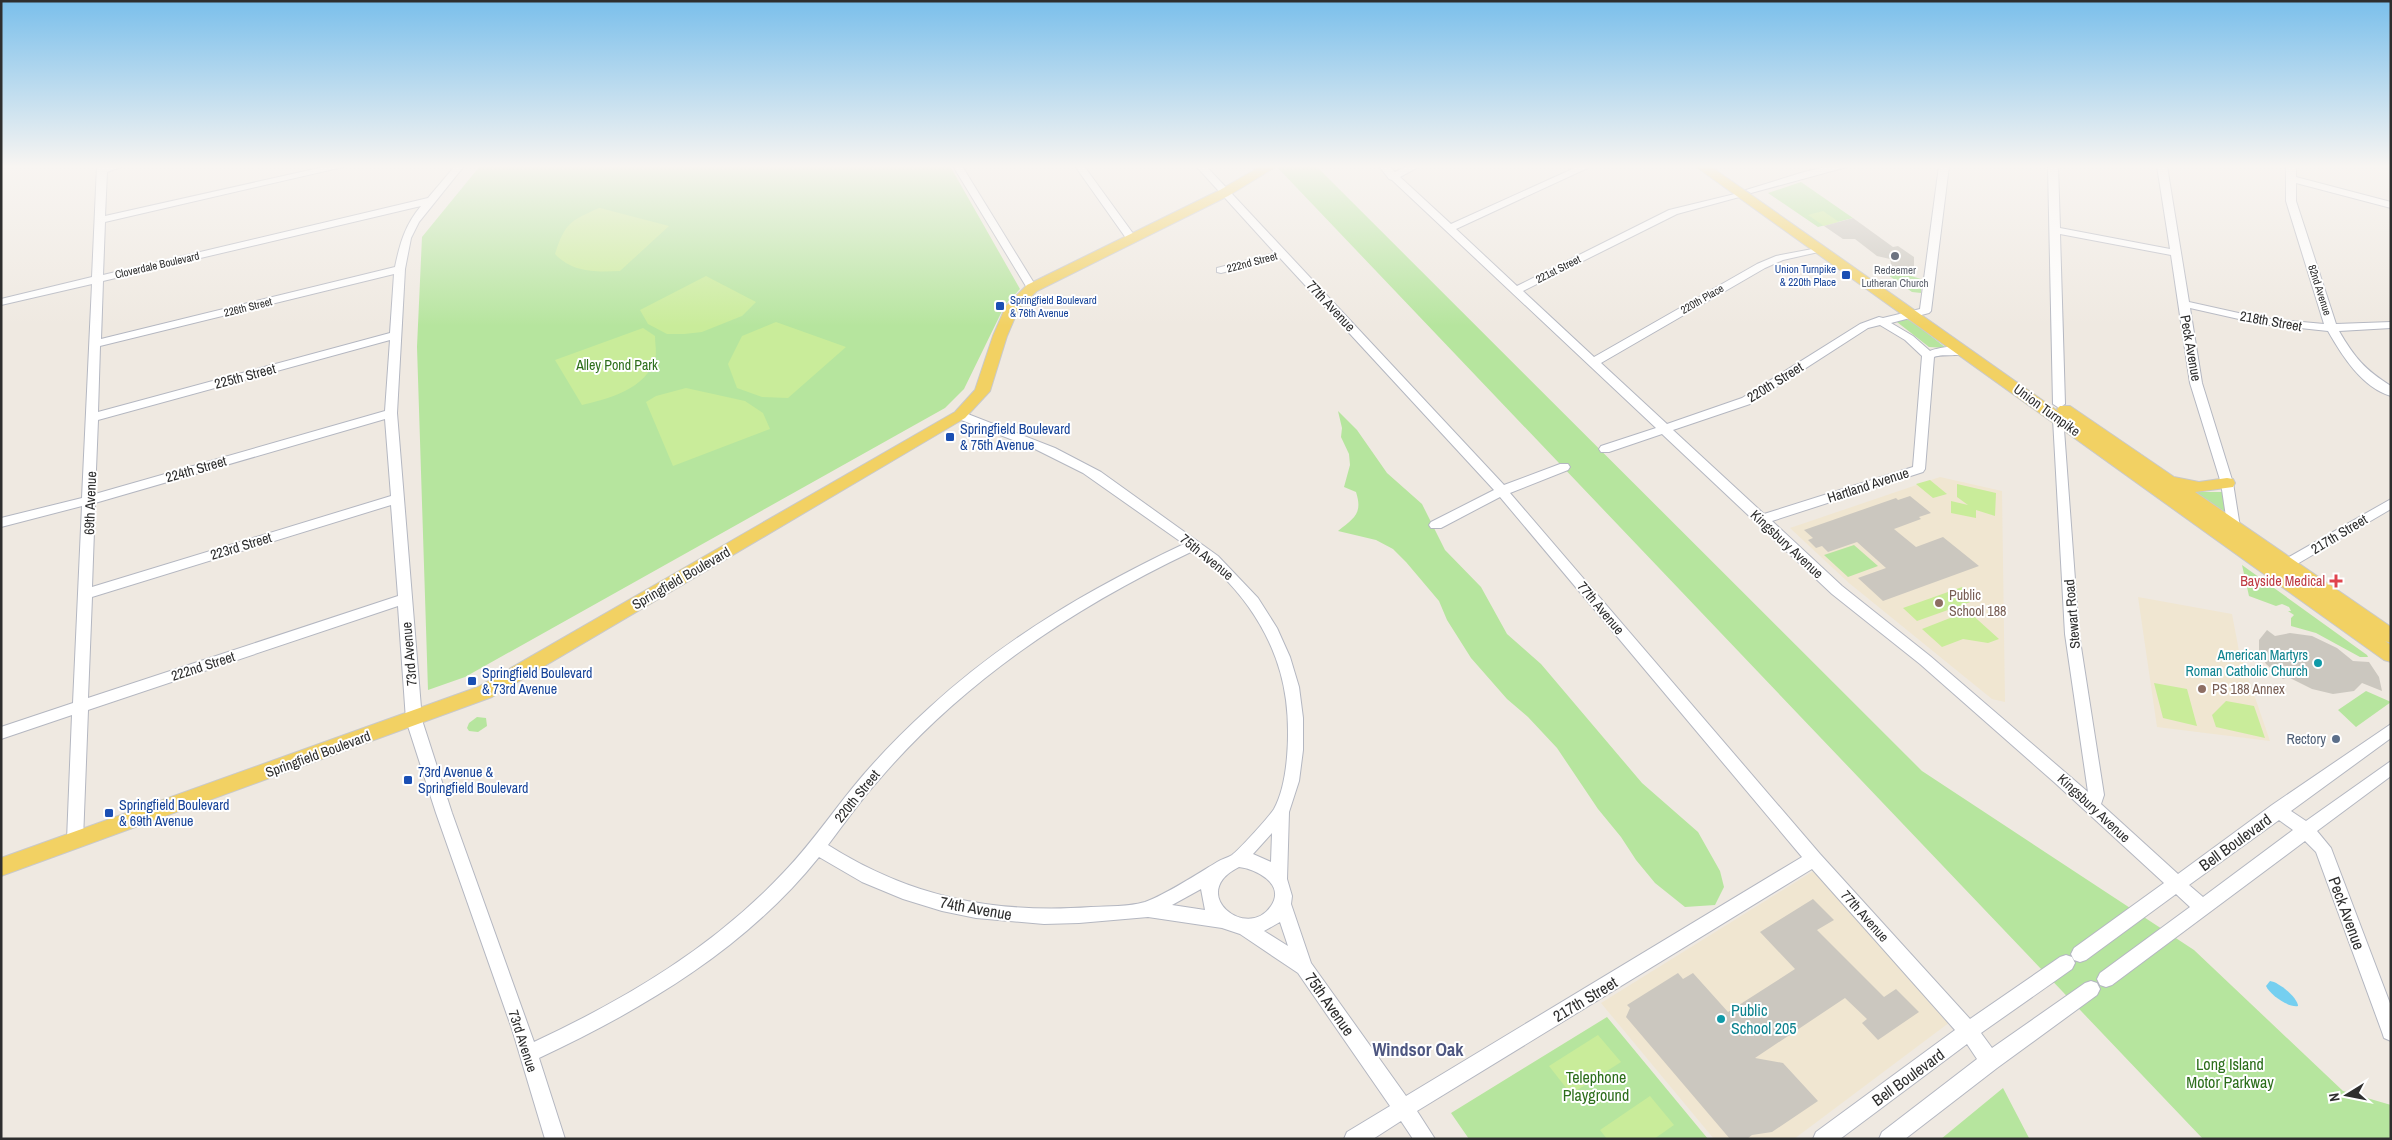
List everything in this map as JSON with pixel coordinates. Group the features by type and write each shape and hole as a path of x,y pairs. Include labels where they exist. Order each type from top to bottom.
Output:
{"main road":[{"name":"Springfield Boulevard","path":"1,867 414,720 485,692 960,415 982,391 1000,336 1013,306 1032,288 1172,219"},
{"name":"Union Turnpike","path":"1781,219 1819,249 1918,312 1963,351 2171,481 2233,527 2391,636"},
{"name":"Union Turnpike","path":"1785,219 2059,411 2391,655"},
{"path":"2171,481 2199,487 2227,483"}],"street":[{"name":"Cloverdale Boulevard","path":"1,302 352,219"},
{"name":"73rd Avenue","path":"415,219 406,238 400,269 391,414 414,720 444,813 528,1054 555,1139"},
{"path":"990,219 1032,288"},
{"path":"1118,219 1132,239"},
{"name":"77th Avenue","path":"1249,219 1502,491 1814,859 1969,1032 1990,1061"},
{"name":"Kingsbury Avenue","path":"1438,219 1837,590 1925,660 2203,908"},
{"path":"1448,229 1470,219"},
{"name":"221st Street","path":"1515,291 1659,219"},
{"path":"1918,312 1935,219"},
{"name":"Stewart Road","path":"2055,219 2059,411 2072,634 2096,795 2092,807"},
{"name":"Peck Avenue","path":"2170,219 2196,382 2227,483 2233,527"},
{"name":"82nd Avenue","path":"2297,219 2331,327 2348,358 2364,374 2391,392"},
{"name":"69th Avenue","path":"75,840 101,220"},
{"path":"2055,230 2175,253"},
{"name":"220th Place","path":"1592,363 1760,266 1780,258 1819,249"},
{"name":"222nd Street","path":"1221,270 1283,254"},
{"name":"226th Street","path":"95,344 400,269"},
{"name":"218th Street","path":"2183,304 2260,321 2310,328 2358,329 2391,325"},
{"name":"220th Street","path":"1605,449 1746,401 1864,326 1879,320 1918,312"},
{"path":"1879,320 1909,338 1928,355 1940,351 1963,351"},
{"name":"225th Street","path":"93,417 396,335"},
{"name":"Hartland Avenue","path":"1761,520 1919,468 1928,355"},
{"name":"224th Street","path":"1,522 90,500 391,414"},
{"name":"75th Avenue","path":"960,415 1080,465 1194,546 1233,578 1257,606 1276,638 1290,677 1296,708 1294,761 1281,812 1279,878"},
{"path":"1436,525 1502,491 1564,467"},
{"name":"223rd Street","path":"86,594 397,498"},
{"name":"217th Street","path":"2287,564 2391,503"},
{"name":"220th Street","path":"528,1054 599,1021 632,1003 684,970 742,925 789,879 871,778 915,730 994,661 1081,602 1140,570 1194,546"},
{"name":"222nd Street","path":"1,733 404,599"},
{"name":"Bell Boulevard","path":"1823,1139 1969,1032 2177,885 2391,730"},
{"path":"1889,1139 1990,1061 2203,908 2391,767"},
{"name":"Peck Avenue","path":"2278,810 2305,830 2323,848 2391,1032"},
{"name":"75th Avenue","path":"1238,860 1281,812"},
{"name":"74th Avenue","path":"816,846 876,881 910,894 957,907 1033,917 1102,916 1148,910 1224,920"},
{"name":"217th Street","path":"1354,1139 1814,859"},
{"path":"1238,860 1257,862 1273,871 1279,878 1282,887 1282,904 1277,912 1262,924 1243,926 1224,920 1211,906 1208,889 1215,873 1229,863 1238,860"},
{"name":"74th Avenue","path":"1148,910 1215,873"},
{"name":"75th Avenue","path":"1282,904 1304,967 1425,1139"},
{"name":"75th Avenue","path":"1243,926 1304,967"}],"shaded area":[{"name":"Public School 188","path":"1940,477 2002,491 2005,702 1992,699 1849,583 1790,528"},
{"name":"PS 188 Annex","path":"2138,597 2232,614 2239,651 2270,741 2157,727"},
{"path":"1815,870 1950,1022 1794,1139 1714,1139 1601,1003"}],"green space":[{"name":"Alley Pond Park","path":"437,219 980,219 1020,289 1005,305 964,389 945,408 465,677 428,690 417,347 422,237"},
{"path":"643,219 669,226 620,271 594,271 569,265 555,254 566,229 575,220"},
{"name":"Long Island Motor Parkway","path":"1327,219 1369,219 1922,771 2194,950 2343,1091 2391,1105 2391,1139 2203,1139"},
{"path":"1807,219 1848,219 1818,227"},
{"path":"1814,219 1835,219 1839,222 1824,226"},
{"path":"1888,270 1921,279 1921,293 1912,292 1888,275"},
{"path":"706,276 756,302 742,316 702,332 667,334 648,324 640,310"},
{"path":"1905,319 1912,321 1946,348 1929,347 1897,322"},
{"path":"776,322 846,347 788,398 762,397 737,388 728,364 742,336"},
{"path":"643,328 655,336 656,357 643,378 635,385 614,396 582,405 555,360"},
{"path":"686,388 745,401 763,413 770,429 673,466 646,402 656,396"},
{"path":"1338,411 1357,430 1387,473 1422,504 1445,550 1481,587 1507,634 1541,664 1642,783 1698,832 1720,871 1724,887 1715,905 1685,907 1655,883 1598,809 1557,748 1528,717 1507,699 1471,658 1447,620 1439,601 1406,562 1393,549 1376,540 1338,531 1356,515 1358,499 1356,492 1344,487 1350,465 1349,454 1341,437 1342,428"},
{"path":"1930,480 1947,494 1933,498 1916,484"},
{"path":"1957,484 1996,493 1995,516 1976,510 1976,518 1951,513 1951,501 1968,505 1957,497"},
{"path":"2194,492 2222,492 2226,511 2223,511"},
{"path":"1854,545 1878,566 1848,577 1824,555"},
{"path":"2242,565 2368,657 2360,657 2316,633 2291,626 2291,618 2294,615 2288,611 2291,611 2289,607 2282,604 2276,606 2249,596"},
{"path":"1962,587 1976,600 1917,621 1903,608"},
{"path":"1968,611 1999,639 1988,643 1963,639 1942,647 1922,629"},
{"path":"2154,683 2187,689 2197,726 2163,718"},
{"path":"2366,691 2391,702 2356,727 2338,710"},
{"path":"2226,701 2254,706 2265,738 2216,727 2212,715"},
{"path":"477,717 486,718 487,726 478,732 469,731 467,728 469,723"},
{"name":"Telephone Playground","path":"1607,1017 1708,1139 1469,1139 1451,1113"},
{"path":"1598,1035 1621,1062 1571,1094 1549,1066"},
{"path":"2003,1088 2029,1138 1941,1139"},
{"path":"1650,1096 1674,1125 1654,1139 1607,1139 1600,1130"}],"water":[{"path":"2270,981 2287,991 2295,999 2298,1006 2285,1003 2271,993 2266,986"}],"building":[{"path":"1855,219 1893,247 1898,246 1914,257 1914,273 1902,276 1892,269 1890,259 1877,256 1855,239 1843,239 1824,226"},
{"name":"Public School 188","path":"1910,496 1931,513 1919,517 1921,519 1894,529 1916,547 1943,537 1979,566 1883,601 1858,578 1886,568 1857,542 1828,552 1822,546 1816,548 1808,540 1813,538 1804,530 1896,498 1898,500"},
{"name":"American Martyrs Roman Catholic Church","path":"2267,630 2275,636 2290,633 2312,636 2337,648 2353,661 2369,662 2379,677 2382,691 2362,683 2354,691 2333,694 2312,689 2288,677 2283,679 2266,664 2259,650 2259,640"},
{"name":"Public School 205","path":"1813,899 1834,920 1817,930 1884,997 1896,989 1919,1012 1878,1040 1862,1023 1867,1019 1845,998 1755,1058 1783,1063 1818,1101 1772,1132 1752,1135 1747,1139 1730,1139 1626,1017 1630,1008 1627,1005 1678,973 1683,979 1693,973 1728,1012 1795,969 1760,932"}],"place":[{"name":"Redeemer Lutheran Church","path":"1895,256"},
{"name":"Union Turnpike & 220th Place","path":"1846,275"},
{"name":"Springfield Boulevard & 76th Avenue","path":"1000,306"},
{"name":"Springfield Boulevard & 75th Avenue","path":"950,437"},
{"name":"Bayside Medical","path":"2336,581"},
{"name":"Public School 188","path":"1939,603"},
{"name":"American Martyrs Roman Catholic Church","path":"2318,663"},
{"name":"Springfield Boulevard & 73rd Avenue","path":"472,681"},
{"name":"PS 188 Annex","path":"2202,689"},
{"name":"Rectory","path":"2336,739"},
{"name":"73rd Avenue & Springfield Boulevard","path":"408,780"},
{"name":"Springfield Boulevard & 69th Avenue","path":"109,813"},
{"name":"Public School 205","path":"1721,1019"}],"district":[{"name":"Windsor Oak","path":"1418,1049"}]}
